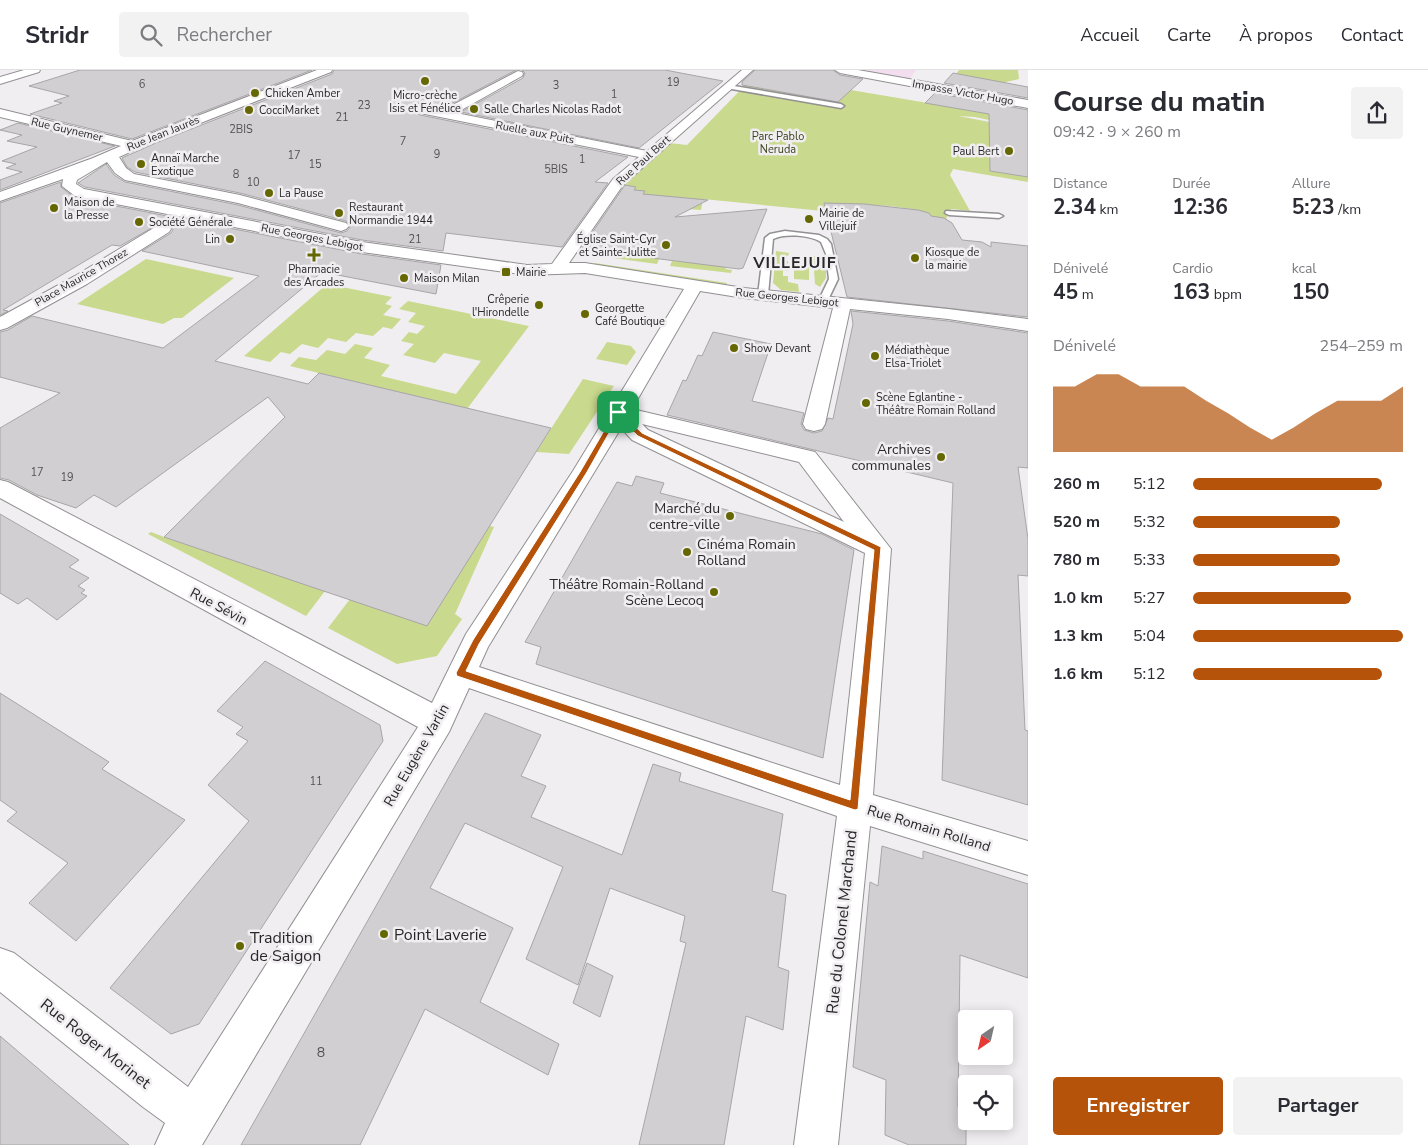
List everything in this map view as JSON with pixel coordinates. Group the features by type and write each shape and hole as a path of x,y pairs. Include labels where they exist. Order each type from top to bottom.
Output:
{"street":[{"path":"0,81 35,70"},
{"name":"Rue Jean Jaurès","path":"0,198 327,70"},
{"name":"Rue Paul Bert","path":"552,269 611,190 649,154 748,70"},
{"name":"Impasse Victor Hugo","path":"840,70 1028,104"},
{"path":"444,114 518,74"},
{"name":"Ruelle aux Puits","path":"420,109 649,154"},
{"name":"Rue Guynemer","path":"0,113 133,145"},
{"path":"80,193 69,186 70,178 103,159"},
{"name":"Rue Georges Lebigot","path":"103,159 115,160 120,170 130,177 231,196 390,239 524,259 552,269"},
{"name":"Rue Georges Lebigot","path":"0,198 80,193 362,247 509,268 585,268 762,295 833,304 948,314 1028,325"},
{"name":"Place Maurice Thorez","path":"0,324 81,280 163,229"},
{"name":"Rue Eugène Varlin","path":"186,1131 438,722 476,642 584,472 695,285"},
{"path":"814,424 833,304"},
{"path":"618,412 808,453 878,548"},
{"path":"618,412 640,435 878,548"},
{"name":"Rue Sévin","path":"0,488 438,722"},
{"name":"Rue du Colonel Marchand","path":"816,1145 855,806 878,548"},
{"name":"Rue Romain Rolland","path":"460,673 855,806 1028,858"},
{"name":"Rue Roger Morinet","path":"0,967 158,1092 186,1131"}],"lane":[{"path":"728,87 841,106"},
{"path":"949,213 999,216"},
{"path":"762,295 768,238 784,233 812,236 825,240 829,245 833,281 824,296 833,304"}],"shaded area":[{"path":"854,70 916,70 909,80"}],"green space":[{"path":"959,70 1018,70 1019,79 1002,83 956,74"},
{"name":"Parc Pablo Neruda","path":"756,74 1028,120 1003,123 975,117 958,116 1000,124 989,126 990,171 1028,177 1028,182 953,169 950,175 970,211 951,209 946,219 931,216 929,213 918,210 890,206 833,203 833,212 703,199 701,210 675,208 641,198 644,192 634,190 636,187 622,185 669,143 687,145"},
{"path":"591,249 659,259 657,264 598,256"},
{"path":"776,251 789,253 788,256 783,256 783,261 788,261 788,271 783,270 783,276 788,276 788,282 798,284 799,292 781,290 773,283"},
{"path":"813,256 826,257 826,278 820,287 815,284"},
{"path":"146,259 234,278 182,318 174,318 163,324 77,304"},
{"path":"672,261 719,265 719,267 724,266 726,269 732,270 731,273 670,266"},
{"path":"595,263 727,283 726,286 593,265"},
{"path":"797,263 809,267 809,280 794,279 794,265 797,266"},
{"path":"327,284 392,297 385,304 392,306 383,315 401,319 392,329 383,327 373,336 356,333 346,342 328,338 318,348 302,344 290,354 281,352 270,362 244,356"},
{"path":"408,301 529,326 467,409 290,366 299,357 316,360 327,350 345,354 355,344 373,348 364,358 390,365 381,376 456,394 481,361 444,353 435,363 403,355 414,344 401,341 409,332 417,334 425,326 408,322 416,313 399,309"},
{"path":"607,342 631,346 636,352 627,365 596,359"},
{"path":"583,379 614,386 569,454 536,452"},
{"path":"490,526 494,527 455,614 462,619 437,656 397,664 328,628 350,599"},
{"path":"151,532 325,591 306,616 148,534"}],"building":[{"path":"80,70 312,70 132,139 30,114 62,103 54,101 69,96 29,86"},
{"path":"334,70 516,70 443,108 420,103 414,105 412,110 420,115 628,157 595,182 608,183 562,247 446,233 443,251 362,240 85,187 78,183 106,164 114,175 125,182 238,205 341,233 347,231 351,226 346,221 240,193 135,172 127,167 122,158 332,74"},
{"path":"522,70 665,70 723,81 639,148 461,112 523,78 525,73"},
{"path":"755,70 833,70 840,75 863,79 838,102 742,85 742,82"},
{"path":"953,73 1028,87 1028,98 944,83"},
{"path":"935,93 1028,110 1028,177 990,171 989,114 925,103"},
{"path":"18,123 115,146 0,190 0,180 22,172 6,168 16,164 2,161 37,147 7,141 22,135 0,130"},
{"path":"61,182 61,187 75,198 362,254 441,265 436,294 322,272 215,361 308,384 319,373 551,428 427,626 164,537 285,417 268,397 116,507 94,495 76,508 37,495 9,480 0,478 0,428 60,393 0,377 0,332 8,330 32,316 163,348 259,276 142,251 171,233 173,230 171,225 162,222 120,246 112,245 3,310 8,311 0,315 0,203"},
{"path":"625,185 636,187 634,190 645,191 643,194 708,200 675,217 767,209 743,268 581,249"},
{"path":"824,203 864,204 918,210 929,213 931,216 944,218 952,223 962,240 982,242 991,247 991,242 1028,246 1028,317 847,297"},
{"path":"851,311 948,321 1028,333 1028,468 1018,467 1028,539 1028,576 1018,575 1025,730 1028,731 1028,805 942,780 953,483 667,415 683,380 686,381 698,355 702,356 713,332 771,344 752,401 804,413 801,424 804,430 814,433 822,431 828,418 833,419 853,324"},
{"path":"636,476 664,483 660,493 822,534 854,550 823,758 536,664 541,647 525,642 617,482 632,486"},
{"path":"0,514 79,560 69,567 89,578 78,586 85,590 81,593 87,596 57,620 27,598 18,604 0,593"},
{"path":"265,661 380,725 383,741 199,1024 171,1034 110,988 249,821 208,785 248,741 236,734 243,727 217,711"},
{"path":"0,693 109,762 102,769 185,820 76,941 29,903 68,863 7,821 17,812 0,800"},
{"path":"485,713 541,735 521,776 546,786 531,817 622,855 653,764 681,773 679,781 783,814 772,891 786,895 778,967 789,971 783,1030 746,1016 724,1145 639,1145 686,943 680,941 685,916 610,888 578,985 526,959 563,867 465,823 430,888 513,928 480,1002 559,1044 548,1075 425,1009 360,1145 241,1145"},
{"path":"882,846 923,859 923,851 1028,884 1028,978 960,955 958,1130 966,1130 966,1145 909,1145 885,1135 886,1080 853,1067 870,882 878,886"},
{"path":"587,963 613,976 600,1017 573,1003"},
{"path":"0,1036 55,1083 129,1145 0,1145"}],"place":[{"name":"Micro-crèche Isis et Fénélice","path":"425,81"},
{"name":"Chicken Amber","path":"255,93"},
{"name":"Salle Charles Nicolas Radot","path":"474,109"},
{"name":"CocciMarket","path":"249,110"},
{"name":"Paul Bert","path":"1009,151"},
{"name":"Annaï Marche Exotique","path":"141,164"},
{"name":"La Pause","path":"269,193"},
{"name":"Maison de la Presse","path":"54,208"},
{"name":"Restaurant Normandie 1944","path":"339,213"},
{"name":"Mairie de Villejuif","path":"809,219"},
{"name":"Société Générale","path":"139,222"},
{"name":"Lin","path":"230,239"},
{"name":"Église Saint-Cyr et Sainte-Julitte","path":"666,245"},
{"name":"Pharmacie des Arcades","path":"314,255"},
{"name":"Kiosque de la mairie","path":"915,258"},
{"name":"Mairie","path":"506,272"},
{"name":"Maison Milan","path":"404,278"},
{"name":"Crêperie l'Hirondelle","path":"539,305"},
{"name":"Georgette Café Boutique","path":"585,314"},
{"name":"Show Devant","path":"734,348"},
{"name":"Médiathèque Elsa-Triolet","path":"875,356"},
{"name":"Scène Eglantine - Théâtre Romain Rolland","path":"866,403"},
{"name":"Archives communales","path":"941,457"},
{"name":"Marché du centre-ville","path":"730,516"},
{"name":"Cinéma Romain Rolland","path":"687,552"},
{"name":"Théâtre Romain-Rolland Scène Lecoq","path":"714,592"},
{"name":"Point Laverie","path":"384,934"},
{"name":"Tradition de Saigon","path":"240,946"}],"district":[{"name":"VILLEJUIF","path":"795,262"}],"route":[{"path":"618,412 640,435 878,548 855,806 460,673 476,642 584,472 618,412"}]}
